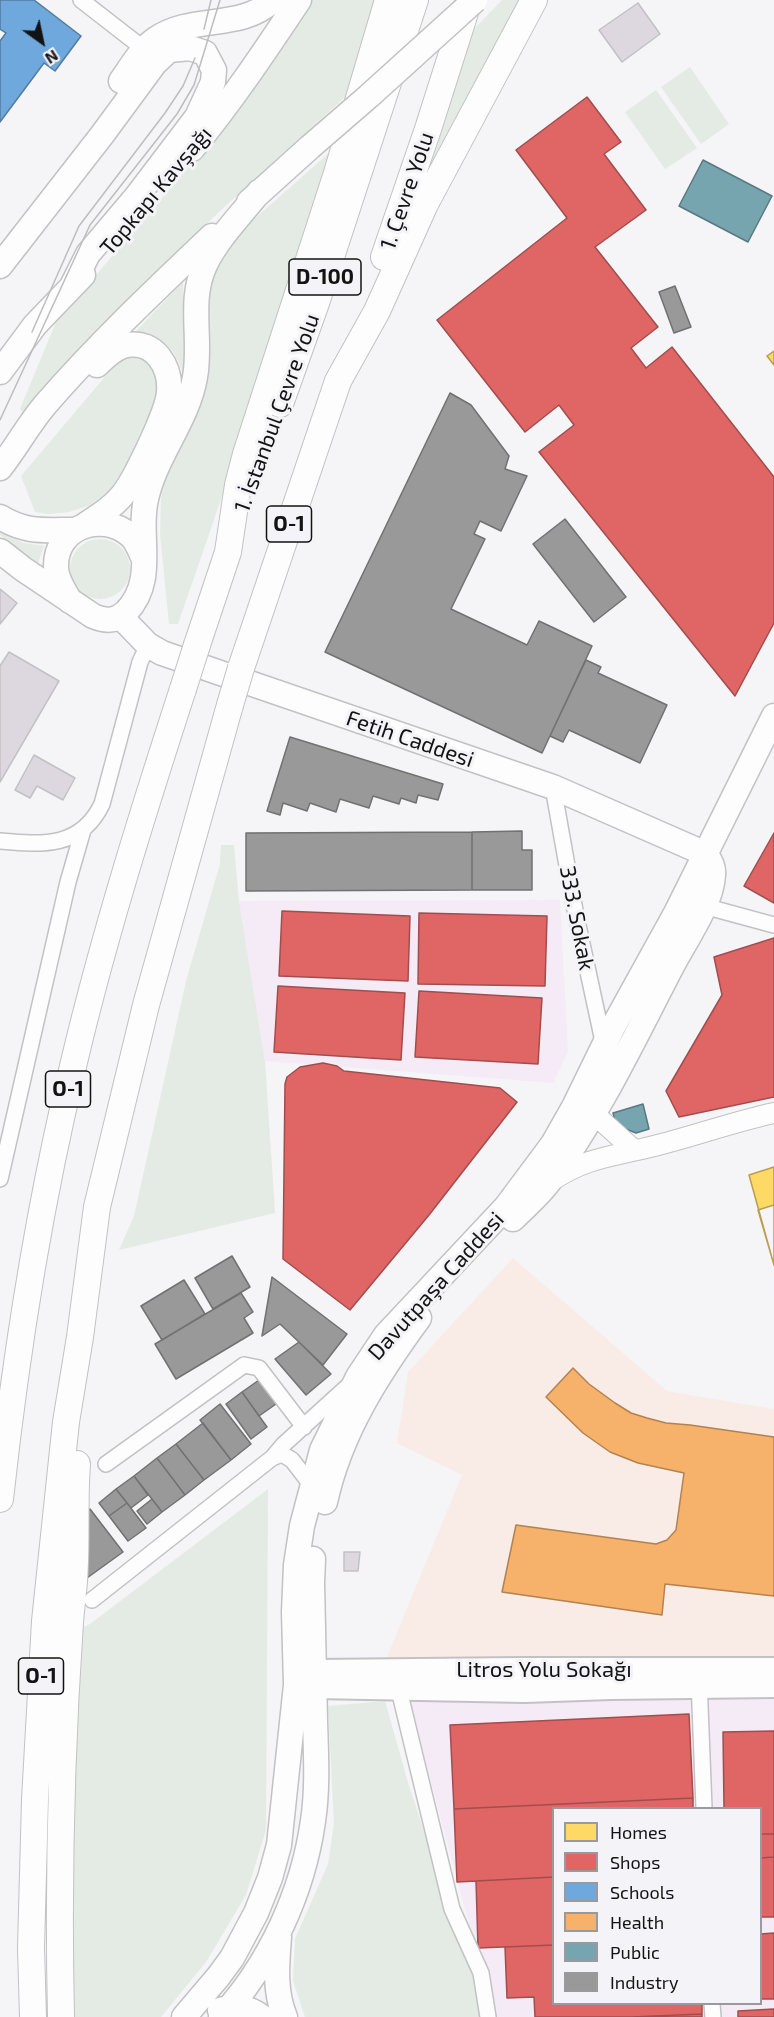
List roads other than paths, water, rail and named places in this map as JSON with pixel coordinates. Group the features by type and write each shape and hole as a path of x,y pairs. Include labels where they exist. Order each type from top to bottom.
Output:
{"highway":[{"path":"228,552 238,485 246,454 330,194 388,0"},
{"name":"1. İstanbul Çevre Yolu","path":"228,552 316,303 415,0"},
{"name":"1. Çevre Yolu","path":"338,381 402,207 469,0"},
{"path":"338,381 377,311 425,204 534,0"},
{"name":"O-1","path":"33,2017 31,1948 41,1679 57,1491 97,1207 112,1139 172,911 230,705 338,381"},
{"name":"O-1","path":"0,1499 6,1443 32,1270 73,1064 117,897 228,552"},
{"path":"61,2017 59,1902 61,1820 70,1622 74,1582 75,1495 81,1419 80,1337"}],"main road":[{"path":"0,242 144,49 172,30 249,15 261,10 273,0"},
{"name":"Topkapı Kavşağı","path":"0,372 35,325 109,247 219,117 299,0"},
{"path":"0,468 43,407 104,340 259,192 475,0"},
{"path":"0,266 155,63 169,50 190,48 205,53 214,70 213,82 197,117 138,196 88,254 72,286"},
{"path":"0,551 93,616 104,620 121,617 134,603 144,579 143,518 147,493 189,400 195,378 196,298 202,273 216,246 259,192"},
{"path":"18,445 47,418 98,363 115,350 126,345 147,346 166,366 169,394 165,408 132,481 120,498 105,512 77,528 65,538 58,551 56,565 60,583 72,603"},
{"path":"0,516 19,527 31,530 77,528 97,522 108,523 132,536 144,559"},
{"name":"Fetih Caddesi","path":"121,617 148,645 162,653 553,788 706,854"},
{"name":"Davutpaşa Caddesi","path":"228,2014 280,1930 290,1909 313,1822 316,1769 294,1612 296,1565 302,1526 322,1450 358,1377 386,1335 506,1207 553,1144 706,854 774,716"},
{"name":"Davutpaşa Caddesi","path":"184,2017 232,1958 256,1913 270,1878 279,1845 305,1679 314,1551 327,1491 343,1444 370,1388 423,1313 547,1185 594,1114 704,906 713,873 712,864 706,854"},
{"path":"594,1114 595,1098 603,1077 646,990 649,962"},
{"name":"Litros Yolu Sokağı","path":"305,1679 520,1668 699,1678 774,1686"},
{"name":"Litros Yolu Sokağı","path":"305,1679 399,1690 525,1691 699,1678 774,1669"},
{"path":"228,2014 236,1973 262,1926 273,1897 278,1876 279,1845"},
{"path":"280,1930 277,1980 278,1995 285,2017"},
{"path":"198,2017 228,2014 246,2008 262,2017"}],"street":[{"path":"81,0 144,49"},
{"path":"0,842 40,843 74,836 94,819 102,804 140,662 148,645"},
{"name":"333. Sokak","path":"553,788 576,916 604,1047"},
{"path":"0,1179 68,882 83,830"},
{"path":"704,906 774,926"},
{"path":"547,1185 568,1171 595,1159 648,1148 774,1113"},
{"path":"594,1114 634,1150"},
{"path":"106,1464 244,1365 259,1368 304,1427"},
{"path":"92,1600 272,1458 283,1445 358,1377"},
{"path":"272,1458 282,1454 292,1460 312,1486"},
{"path":"699,1678 704,1807"},
{"path":"399,1690 452,1909 481,1973 488,2017"}],"tram line":[{"path":"204,29 211,0"},
{"path":"0,420 90,225 177,114 194,85 220,0"},
{"path":"32,332 79,226 165,113 183,86 195,58"}]}
